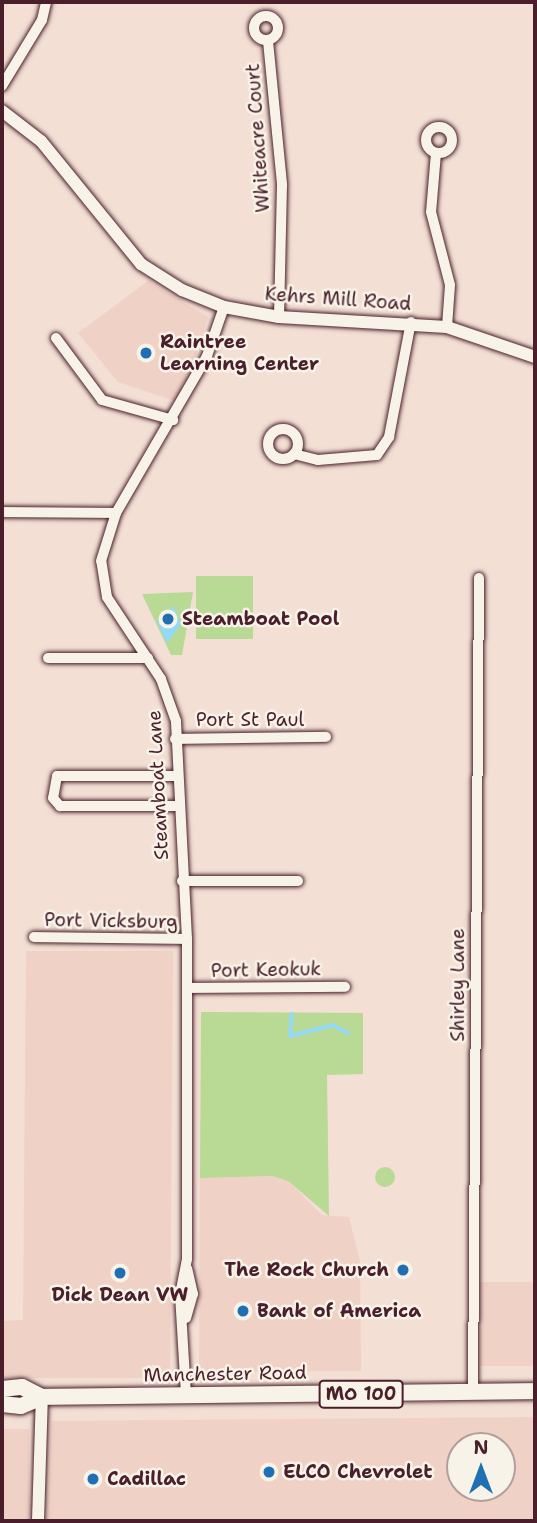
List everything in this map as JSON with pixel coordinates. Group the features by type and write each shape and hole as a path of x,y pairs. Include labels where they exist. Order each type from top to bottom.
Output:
{"highway":[{"name":"Manchester Road","path":"2,1389 22,1387 41,1397"},
{"name":"Manchester Road","path":"2,1404 22,1406 41,1397 535,1391"}],"street":[{"path":"2,86 42,20 46,2"},
{"name":"Whiteacre Court","path":"268,41 282,185 279,317"},
{"name":"Kehrs Mill Road","path":"2,111 41,141 141,264 223,307 279,317 411,322 447,327 535,357"},
{"path":"436,153 431,212 450,285 447,327"},
{"name":"Steamboat Lane","path":"186,1395 186,1318 193,1294 186,1268 187,939 175,806 173,707 148,657 103,586 103,548 116,513 173,419 207,356 223,307"},
{"path":"294,454 318,460 377,455 388,437 411,322"},
{"path":"55,338 102,400 173,419"},
{"path":"2,512 116,513"},
{"name":"Shirley Lane","path":"472,1392 479,578"},
{"path":"48,657 148,657"},
{"name":"Port St Paul","path":"175,739 326,737"},
{"path":"175,776 57,776 53,798 60,806 175,806"},
{"path":"182,881 298,881"},
{"name":"Port Vicksburg","path":"34,937 187,939"},
{"name":"Port Keokuk","path":"187,988 345,987"},
{"path":"38,1521 41,1397"}],"shaded area":[{"name":"Raintree Learning Center","path":"148,281 208,317 190,376 175,401 118,382 78,333"},
{"path":"26,951 173,951 170,1378 2,1378 2,1321 23,1320"},
{"path":"272,1176 288,1181 322,1215 349,1217 360,1261 361,1371 199,1372 200,1178"},
{"path":"480,1282 535,1282 535,1366 480,1366"},
{"path":"535,1417 535,1521 47,1521 51,1421"},
{"path":"2,1429 29,1429 29,1521 2,1521"}],"green space":[{"path":"196,576 253,576 253,639 196,639"},
{"name":"Steamboat Pool","path":"193,592 182,655 171,655 142,594"},
{"path":"201,1012 363,1013 363,1074 327,1075 329,1216 288,1181 272,1176 200,1178"},
{"path":"385,1167 392,1170 395,1177 392,1184 385,1187 378,1184 375,1177 378,1170"}],"water":[{"path":"173,606 181,624 167,643 157,622"}],"waterway":[{"path":"292,1014 291,1036 333,1025 348,1033"}],"place":[{"name":"Raintree Learning Center","path":"146,353"},
{"name":"Steamboat Pool","path":"168,619"},
{"name":"The Rock Church","path":"403,1270"},
{"name":"Dick Dean VW","path":"120,1273"},
{"name":"Bank of America","path":"243,1311"},
{"name":"ELCO Chevrolet","path":"269,1472"},
{"name":"Cadillac","path":"93,1479"}]}
